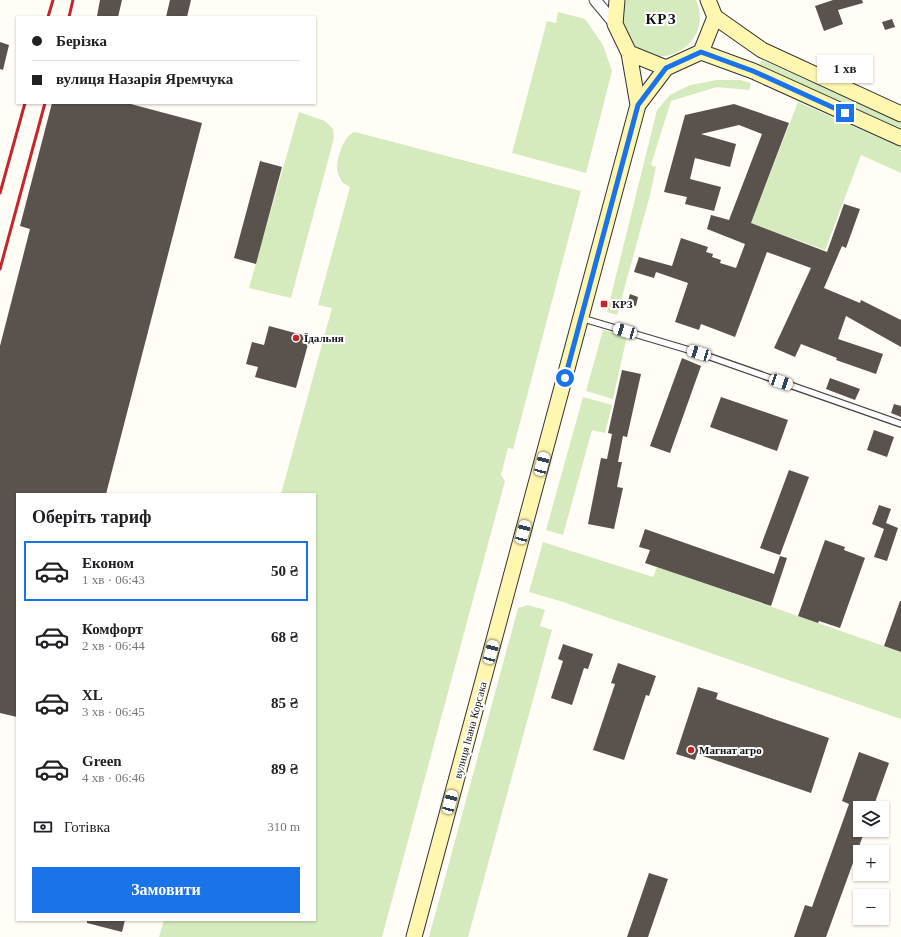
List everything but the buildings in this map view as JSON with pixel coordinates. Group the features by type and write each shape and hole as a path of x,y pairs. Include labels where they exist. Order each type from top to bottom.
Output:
{"street":[{"path":"595,0 615,24 629,53 638,105"},
{"path":"615,24 617,0"},
{"path":"708,0 715,17 762,50 901,114"},
{"path":"638,105 666,68 701,52 715,17"},
{"path":"701,52 753,71 901,138"},
{"path":"629,53 666,68"},
{"name":"вулиця Івана Корсака","path":"414,937 638,105"}],"lane":[{"path":"581,318 699,353 901,424"}],"green space":[{"path":"626,0 696,0 700,17 697,32 689,44 677,52 663,56 649,55 636,47 626,33 623,8"},
{"path":"558,12 585,19 603,45 612,71 586,173 512,153 547,21 556,23"},
{"path":"762,60 901,123 901,129 759,65"},
{"path":"717,80 740,80 751,83 749,90 717,87 671,101 651,165 656,167 650,195 617,315 607,312 657,110 670,95 690,85"},
{"path":"798,102 901,147 901,173 861,155 825,250 751,223"},
{"path":"299,112 325,121 333,129 334,138 291,298 249,288"},
{"path":"355,132 581,191 513,449 508,448 501,475 505,481 382,937 159,937 164,921 316,921 316,493 281,493 332,308 318,305 350,187 343,183 337,168 338,158 344,142 351,134"},
{"path":"603,330 627,336 613,399 586,391"},
{"path":"583,397 612,405 605,433 592,430 563,535 546,530"},
{"path":"543,542 653,577 657,567 901,652 901,719 560,601 529,592"},
{"path":"528,605 545,610 540,626 552,630 468,937 429,937 518,608"}],"railway":[{"path":"48,16 53,0"},
{"path":"69,16 73,0"},
{"path":"0,193 25,104"},
{"path":"0,269 45,104"}],"place":[{"name":"КРЗ","path":"604,304"},
{"name":"Їдальня","path":"296,338"},
{"name":"Магнат агро","path":"691,750"}],"district":[{"name":"КРЗ","path":"661,19"}],"route":[{"path":"565,378 638,105 666,68 701,52 753,71 845,113"}]}
